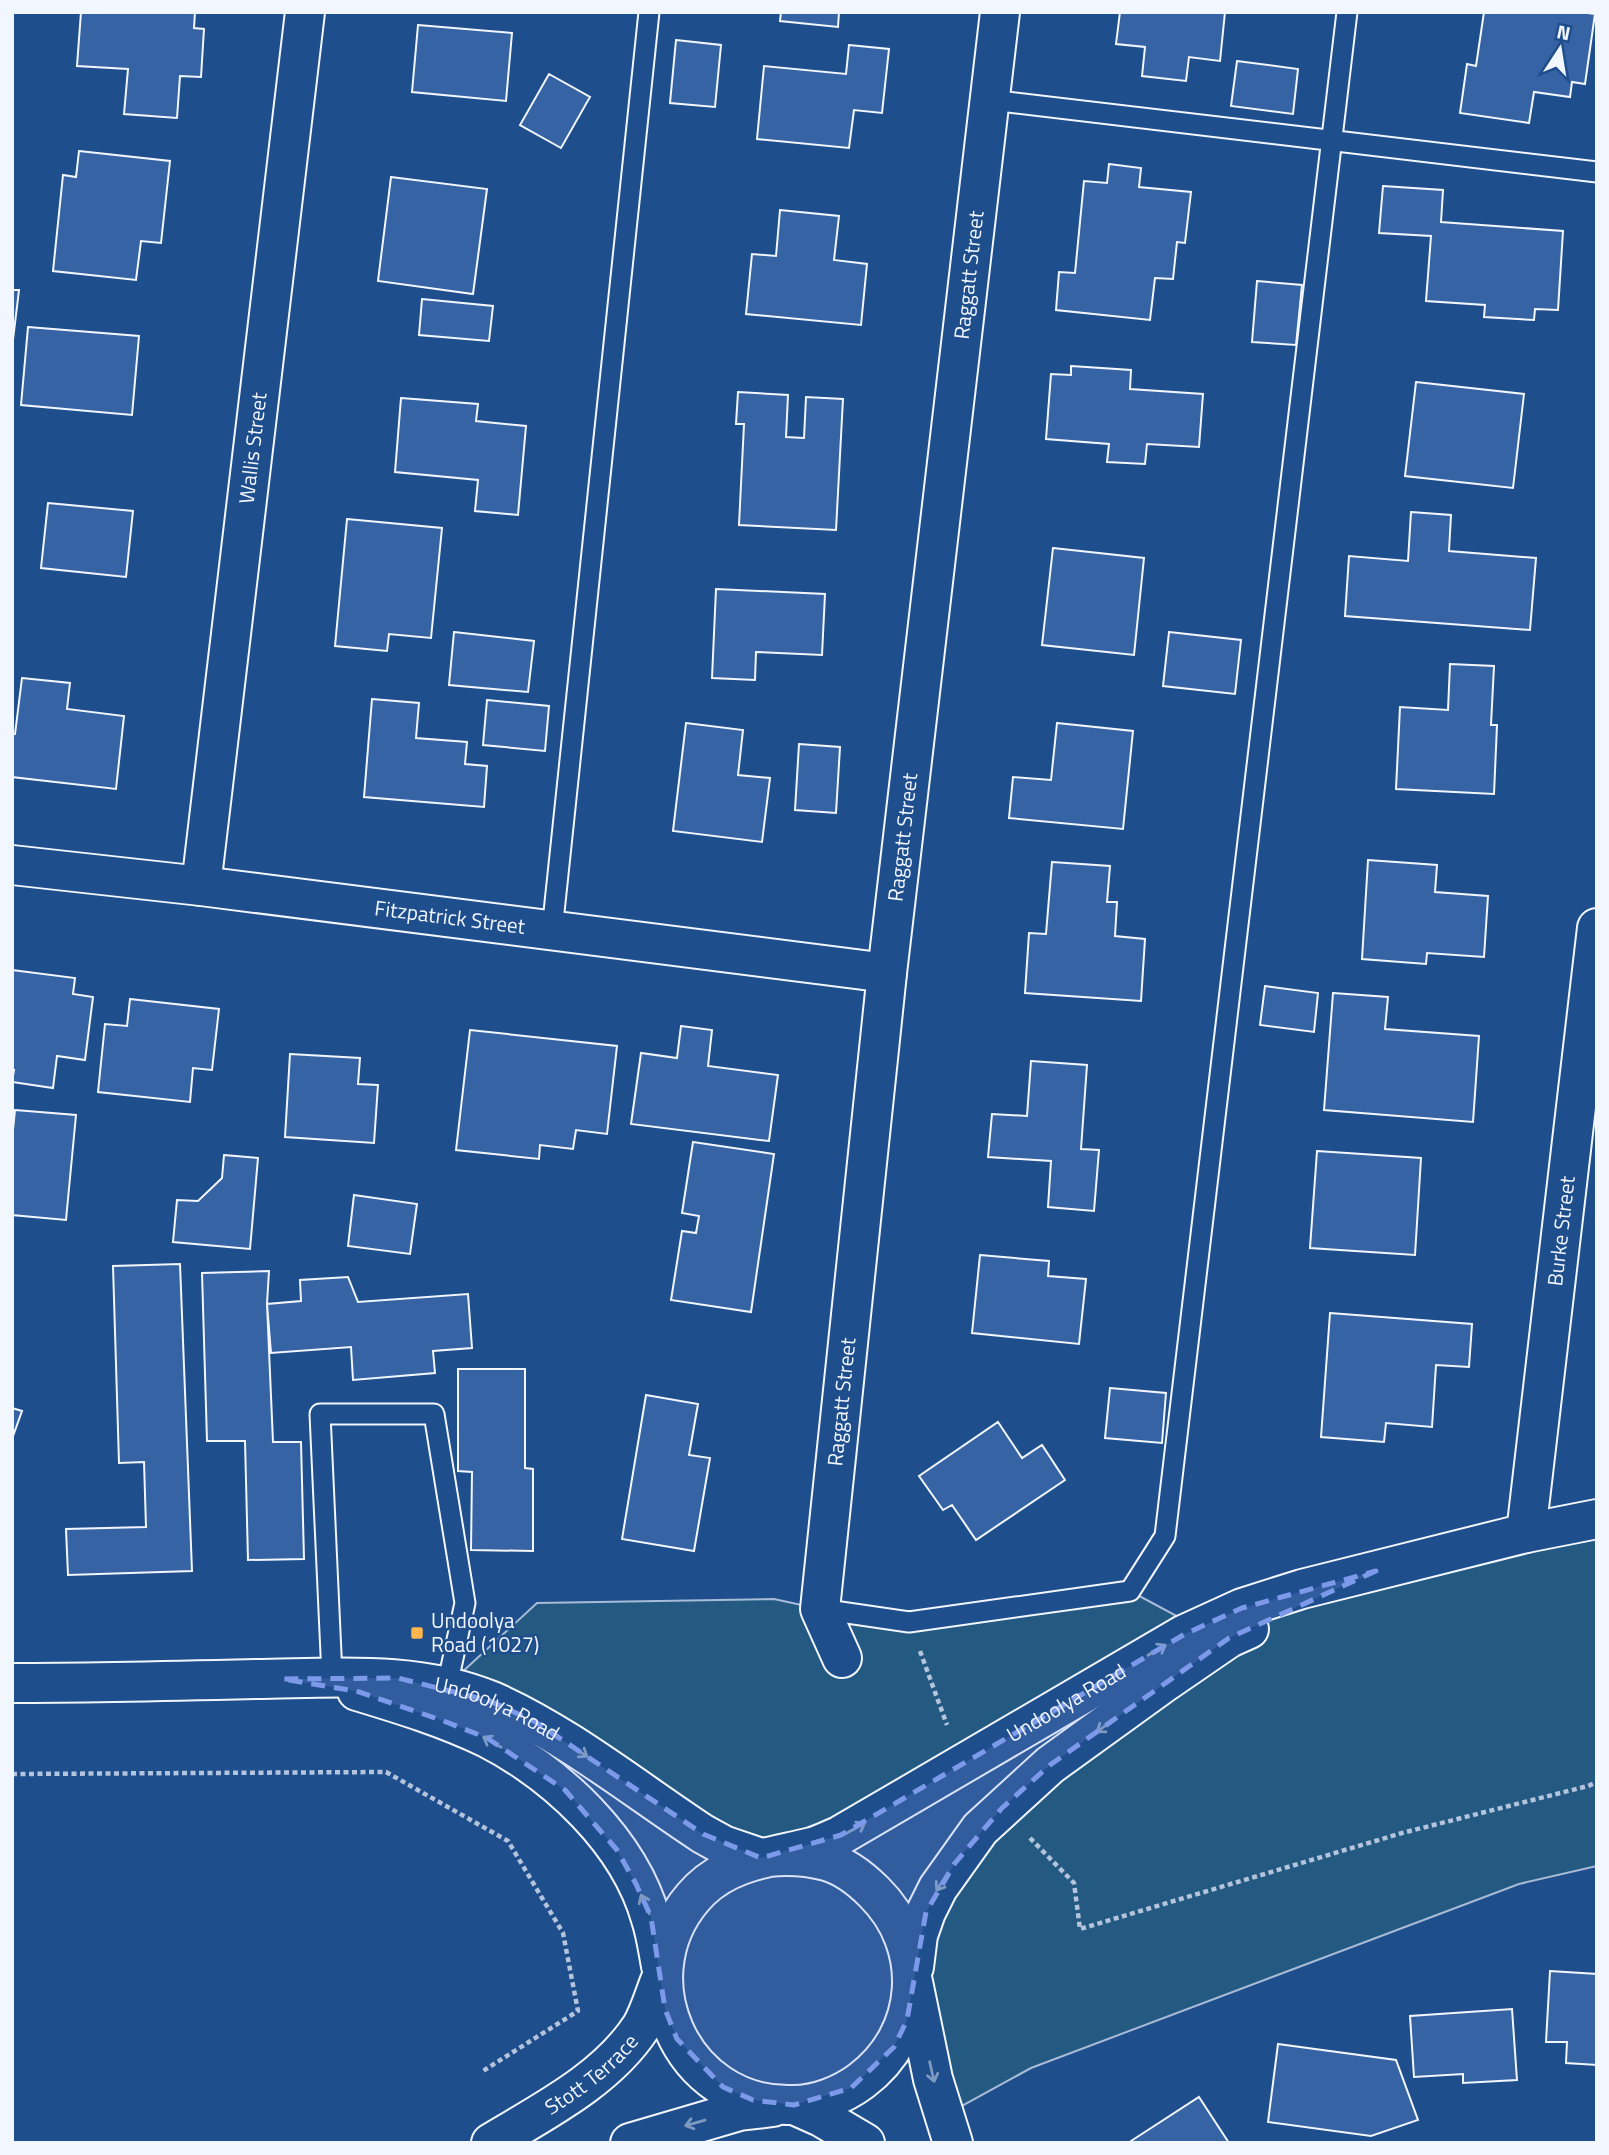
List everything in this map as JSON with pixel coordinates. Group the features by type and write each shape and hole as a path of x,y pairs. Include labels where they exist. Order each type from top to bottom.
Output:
{"street":[{"name":"Wallis Street","path":"201,886 305,12"},
{"name":"Raggatt Street","path":"820,1609 887,974 1000,12"},
{"name":"Fitzpatrick Street","path":"12,865 201,886 887,974"},
{"name":"Burke Street","path":"1526,1533 1597,928"},
{"name":"Undoolya Road","path":"662,1973 669,1940 682,1913 701,1889 725,1871 764,1857 814,1846 841,1835 1185,1634 1242,1608 1302,1589 1526,1533 1597,1519"},
{"name":"Undoolya Road","path":"282,1679 356,1691 487,1738 565,1790 617,1850 636,1884 651,1917 662,1973 665,2009 677,2039 696,2066 723,2087 753,2100 790,2105 824,2100 851,2088 875,2070 894,2047 907,2020 918,1935 937,1888 980,1829 1002,1808 1050,1765 1229,1638 1376,1571"},
{"path":"820,1609 842,1658"},
{"name":"Undoolya Road","path":"12,1683 332,1676 398,1678 447,1686 490,1701 534,1721 723,1845 764,1857 790,1855 827,1861 861,1879 888,1905 906,1938 913,1978"},
{"name":"Stott Terrace","path":"491,2143 565,2099 617,2056 642,2025 662,1973"},
{"path":"913,1978 933,2078 953,2143"},
{"path":"630,2143 739,2111 790,2105 839,2127 865,2143"}],"lane":[{"path":"552,931 649,12"},
{"path":"820,1609 909,1622 1130,1591 1165,1536 1347,12"},
{"path":"991,100 1597,172"},
{"path":"332,1676 320,1414 434,1414 465,1603 447,1686"}],"path":[{"path":"909,1622 941,1710 960,1756 966,1763"},
{"path":"12,1774 386,1772 508,1841 563,1933 578,2011 483,2071"},
{"path":"1002,1808 1074,1883 1080,1929 1402,1833 1597,1782"}],"highlighted area":[{"path":"1376,1571 1229,1638 1050,1765 1002,1808 955,1863 926,1912 907,2020 894,2047 851,2088 794,2105 753,2100 723,2087 677,2039 665,2009 651,1917 617,1850 565,1790 487,1738 356,1691 282,1679 398,1678 490,1701 534,1721 703,1834 761,1858 841,1835 1185,1634 1242,1608"}],"shaded area":[{"path":"1597,1519 1597,1866 1519,1884 1031,2068 940,2118 913,1982 955,1863 1229,1638 1376,1571"},
{"path":"1130,1591 1186,1621 768,1857 447,1686 537,1603 774,1599 820,1609 909,1622"}],"building":[{"path":"81,12 195,12 194,28 204,29 201,77 180,76 177,118 124,114 128,69 77,66"},
{"path":"781,12 839,12 838,27 780,21"},
{"path":"1120,12 1225,12 1220,61 1189,57 1186,81 1142,76 1145,47 1116,44"},
{"path":"1484,12 1595,14 1585,84 1572,82 1570,97 1534,92 1529,123 1460,113 1467,64 1476,66"},
{"path":"418,25 512,33 506,101 412,92"},
{"path":"676,40 721,45 715,107 670,103"},
{"path":"849,45 889,49 882,113 854,110 849,148 757,139 764,66 846,74"},
{"path":"1237,61 1298,69 1293,114 1231,106"},
{"path":"549,74 590,97 561,148 520,125"},
{"path":"79,151 170,161 161,243 141,241 136,280 53,271 63,175 76,177"},
{"path":"1109,164 1141,168 1139,187 1191,192 1185,243 1177,242 1173,279 1155,278 1150,320 1056,310 1059,272 1075,273 1084,181 1107,183"},
{"path":"391,177 487,189 473,294 378,281"},
{"path":"1383,186 1443,190 1441,222 1563,231 1558,310 1535,309 1534,320 1484,317 1485,305 1426,301 1431,236 1379,233"},
{"path":"780,210 839,216 834,260 867,264 861,325 746,314 752,254 776,256"},
{"path":"1257,281 1302,285 1296,345 1252,342"},
{"path":"12,290 19,290 12,348"},
{"path":"422,299 493,306 489,341 419,335"},
{"path":"28,327 139,336 132,415 21,405"},
{"path":"1071,366 1131,370 1130,389 1203,394 1199,447 1147,444 1145,464 1107,462 1109,444 1046,439 1051,374 1071,375"},
{"path":"1416,382 1524,394 1513,488 1405,476"},
{"path":"738,392 788,395 786,437 804,438 806,397 843,399 836,530 739,525 744,424 736,424"},
{"path":"401,398 478,404 476,421 526,426 518,515 475,511 478,480 395,472"},
{"path":"48,503 133,511 126,577 41,568"},
{"path":"1411,512 1451,515 1449,551 1536,558 1530,630 1345,616 1349,556 1408,561"},
{"path":"347,519 442,528 431,638 389,634 387,651 335,646"},
{"path":"1053,548 1144,558 1134,655 1042,645"},
{"path":"716,589 825,594 822,655 756,652 755,680 712,678"},
{"path":"454,632 534,641 528,692 449,685"},
{"path":"1169,632 1241,640 1235,694 1163,686"},
{"path":"1450,664 1494,666 1491,725 1497,725 1494,794 1396,789 1400,707 1448,710"},
{"path":"22,678 70,683 67,709 124,716 116,789 12,777 12,734 15,734"},
{"path":"372,699 419,703 416,738 467,742 465,764 487,766 484,807 364,797"},
{"path":"487,700 549,706 545,751 483,745"},
{"path":"686,723 743,730 738,775 770,778 762,842 673,831"},
{"path":"1057,723 1133,731 1123,829 1009,818 1013,777 1051,780"},
{"path":"799,744 840,747 836,813 795,810"},
{"path":"1368,860 1437,865 1435,892 1488,896 1484,957 1427,953 1426,964 1362,959"},
{"path":"1052,862 1110,866 1107,902 1117,902 1115,936 1145,939 1141,1001 1025,993 1029,933 1046,934"},
{"path":"12,970 75,978 73,994 93,997 85,1060 57,1056 53,1088 12,1082"},
{"path":"1265,986 1318,993 1314,1032 1260,1025"},
{"path":"1333,993 1388,997 1385,1029 1479,1036 1473,1122 1324,1110"},
{"path":"130,999 219,1009 212,1070 193,1068 190,1102 98,1092 105,1024 127,1026"},
{"path":"681,1026 712,1030 708,1066 778,1075 769,1141 631,1124 641,1053 677,1058"},
{"path":"470,1030 617,1046 607,1134 576,1130 573,1149 540,1145 539,1159 456,1150"},
{"path":"290,1054 360,1058 358,1084 378,1085 374,1143 285,1137"},
{"path":"1031,1061 1087,1065 1081,1149 1099,1150 1094,1211 1048,1207 1051,1161 988,1157 992,1114 1027,1116"},
{"path":"15,1110 76,1115 66,1220 12,1215 12,1140"},
{"path":"693,1142 774,1154 751,1312 671,1300 682,1231 696,1233 699,1216 682,1213"},
{"path":"1317,1151 1421,1158 1415,1255 1310,1248"},
{"path":"224,1155 258,1158 250,1249 173,1242 177,1200 198,1201 222,1178"},
{"path":"354,1195 417,1204 410,1254 348,1246"},
{"path":"980,1255 1049,1261 1048,1276 1086,1279 1079,1344 972,1333"},
{"path":"180,1264 192,1571 68,1575 66,1529 146,1527 144,1462 119,1463 113,1266"},
{"path":"269,1271 267,1304 273,1442 301,1442 304,1559 248,1560 245,1441 207,1441 202,1273"},
{"path":"348,1277 358,1302 468,1294 472,1348 433,1351 435,1373 353,1380 351,1347 271,1353 267,1304 301,1301 300,1280"},
{"path":"1330,1313 1472,1324 1469,1367 1436,1365 1432,1427 1386,1423 1384,1442 1321,1437"},
{"path":"458,1369 525,1369 525,1468 533,1469 533,1551 471,1550 472,1472 458,1471"},
{"path":"1110,1388 1166,1393 1162,1443 1105,1438"},
{"path":"646,1395 698,1404 689,1455 710,1458 694,1551 622,1539"},
{"path":"12,1408 22,1411 12,1439"},
{"path":"998,1422 1022,1458 1042,1445 1065,1480 976,1540 952,1505 943,1510 919,1476"},
{"path":"1550,1971 1597,1974 1597,2065 1566,2063 1567,2042 1546,2042"},
{"path":"1512,2009 1517,2080 1463,2083 1463,2074 1414,2077 1410,2016"},
{"path":"1278,2044 1396,2060 1418,2120 1371,2136 1268,2122"},
{"path":"1199,2097 1229,2143 1132,2143 1131,2141"}],"place":[{"name":"Undoolya Road (1027)","path":"417,1633"}]}
